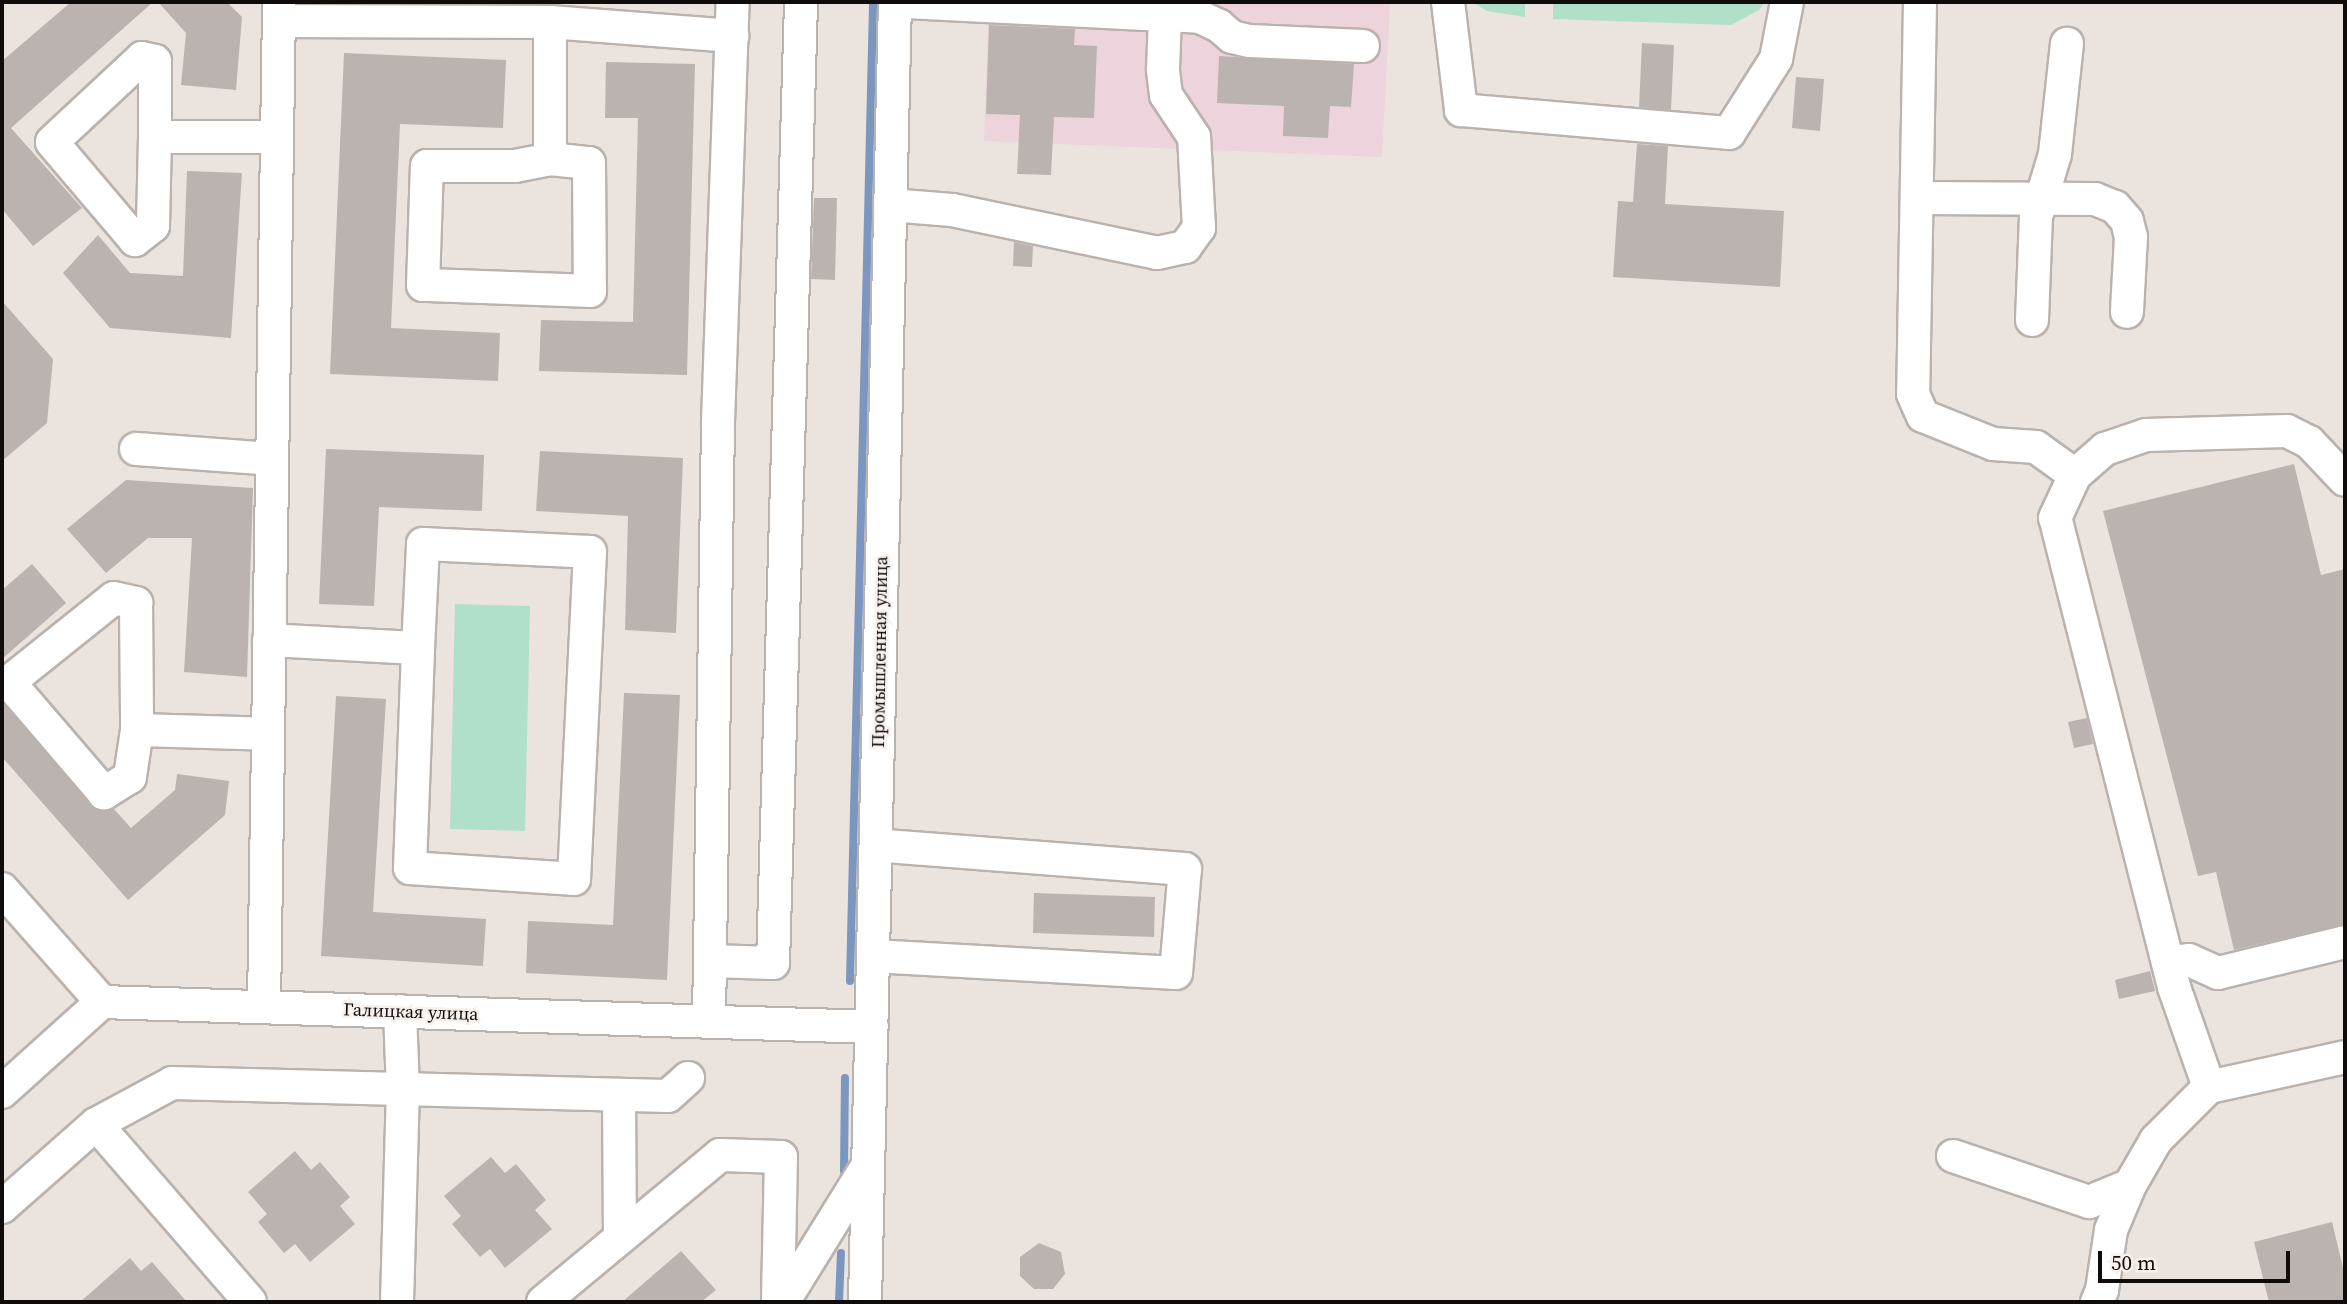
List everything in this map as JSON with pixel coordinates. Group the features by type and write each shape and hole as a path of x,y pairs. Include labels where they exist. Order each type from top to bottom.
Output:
{"street":[{"path":"709,1021 718,422 733,2"},
{"path":"710,961 773,963 801,2"},
{"name":"Промышленная улица","path":"865,1302 895,2"},
{"path":"906,2 1200,17 1219,26 1232,37 1250,41 1363,46"},
{"path":"1448,2 1461,110 1728,133 1776,59 1787,2"},
{"path":"1920,2 1913,394 1923,416 1993,444 2036,447 2075,475"},
{"path":"264,996 279,11 550,22 732,36"},
{"path":"890,205 952,210 1157,253 1185,247 1199,228 1194,137 1166,95 1163,69 1165,16"},
{"path":"550,22 550,159"},
{"path":"2032,320 2036,217 2055,153 2067,44"},
{"path":"142,58 155,61 155,137 153,226 135,240 52,142 142,58"},
{"path":"155,137 277,138"},
{"path":"550,159 589,163 590,291 423,285 427,166 515,166 550,159"},
{"path":"1917,198 2095,199 2115,207 2127,221 2131,237 2127,312"},
{"path":"2209,1087 2168,962 2055,518 2075,475 2105,449 2146,436 2287,431 2309,442 2345,480"},
{"path":"136,449 272,459"},
{"path":"424,544 590,552 574,879 410,868 418,648 424,544"},
{"path":"114,598 136,603 137,730 130,777 104,793 9,682 114,598"},
{"path":"269,640 418,648"},
{"path":"137,730 268,734"},
{"path":"873,956 1176,973 1185,869 876,845"},
{"path":"2,889 102,1002 2,1092"},
{"path":"2168,962 2189,960 2218,973 2345,942"},
{"name":"Галицкая улица","path":"102,1002 264,996 400,1011 872,1027"},
{"path":"394,1299 403,1090 400,1011"},
{"path":"2097,1302 2102,1290 2111,1230 2130,1185 2156,1140 2209,1087 2345,1057"},
{"path":"2,1207 96,1124 172,1083 668,1096 688,1078"},
{"path":"619,1096 620,1238"},
{"path":"96,1124 250,1302"},
{"path":"543,1302 720,1155 781,1157 778,1302"},
{"path":"1953,1156 2090,1202 2130,1185"},
{"path":"783,1302 869,1164"}],"shaded area":[{"path":"989,2 1390,2 1382,157 984,141"}],"green space":[{"path":"1472,2 1525,2 1525,17 1487,11"},
{"path":"1553,2 1765,2 1759,10 1731,25 1553,19"},
{"path":"455,604 530,606 525,831 450,829"}],"building":[{"path":"71,2 153,2 11,128 82,208 33,246 2,209 2,61"},
{"path":"158,2 227,2 242,17 236,90 181,85 186,33"},
{"path":"989,25 1075,29 1074,45 1097,46 1094,118 1054,117 1051,175 1017,174 1020,115 986,114"},
{"path":"1642,43 1674,45 1671,110 1639,107"},
{"path":"344,53 506,60 503,128 400,124 391,328 500,333 498,381 330,374"},
{"path":"1219,56 1354,64 1351,107 1330,106 1328,138 1283,136 1284,106 1217,103"},
{"path":"606,62 695,64 687,375 539,371 541,320 633,322 638,118 605,118"},
{"path":"1796,77 1824,79 1820,131 1792,128"},
{"path":"1637,144 1668,146 1665,204 1784,211 1780,287 1613,277 1618,201 1633,202"},
{"path":"187,171 242,173 231,338 110,328 63,273 98,235 130,273 183,276"},
{"path":"814,198 837,198 835,280 811,279"},
{"path":"1014,242 1033,246 1032,267 1013,266"},
{"path":"2,301 53,359 47,423 2,461"},
{"path":"326,449 484,455 482,511 379,507 374,606 319,604"},
{"path":"540,451 683,458 676,633 625,630 628,516 536,511"},
{"path":"2294,464 2321,575 2345,569 2345,924 2234,950 2216,872 2198,876 2103,511"},
{"path":"126,480 253,488 247,677 184,672 192,538 148,538 106,573 67,529"},
{"path":"32,564 66,603 2,659 2,590"},
{"path":"624,693 680,695 667,980 526,973 528,921 613,925"},
{"path":"336,696 386,699 373,912 486,919 483,966 321,956"},
{"path":"2,702 90,805 105,811 114,809 131,828 175,790 177,774 229,781 225,815 128,900 2,757"},
{"path":"2087,718 2093,744 2074,748 2068,722"},
{"path":"1034,893 1155,897 1154,937 1033,933"},
{"path":"2150,971 2155,991 2119,999 2115,980"},
{"path":"295,1151 311,1170 320,1162 350,1197 340,1206 355,1224 310,1262 295,1244 284,1253 258,1222 267,1214 248,1192"},
{"path":"491,1157 505,1173 516,1164 546,1200 535,1210 552,1229 505,1268 490,1249 480,1257 452,1224 461,1216 444,1196"},
{"path":"2332,1222 2345,1276 2345,1302 2269,1302 2254,1242"},
{"path":"1039,1243 1061,1252 1065,1274 1053,1289 1034,1289 1020,1276 1020,1257"},
{"path":"681,1251 716,1290 701,1302 622,1302"},
{"path":"130,1258 141,1271 152,1262 187,1302 80,1302"}],"waterway":[{"path":"850,981 873,2"},
{"path":"844,1171 845,1078"},
{"path":"839,1302 841,1253"}]}
